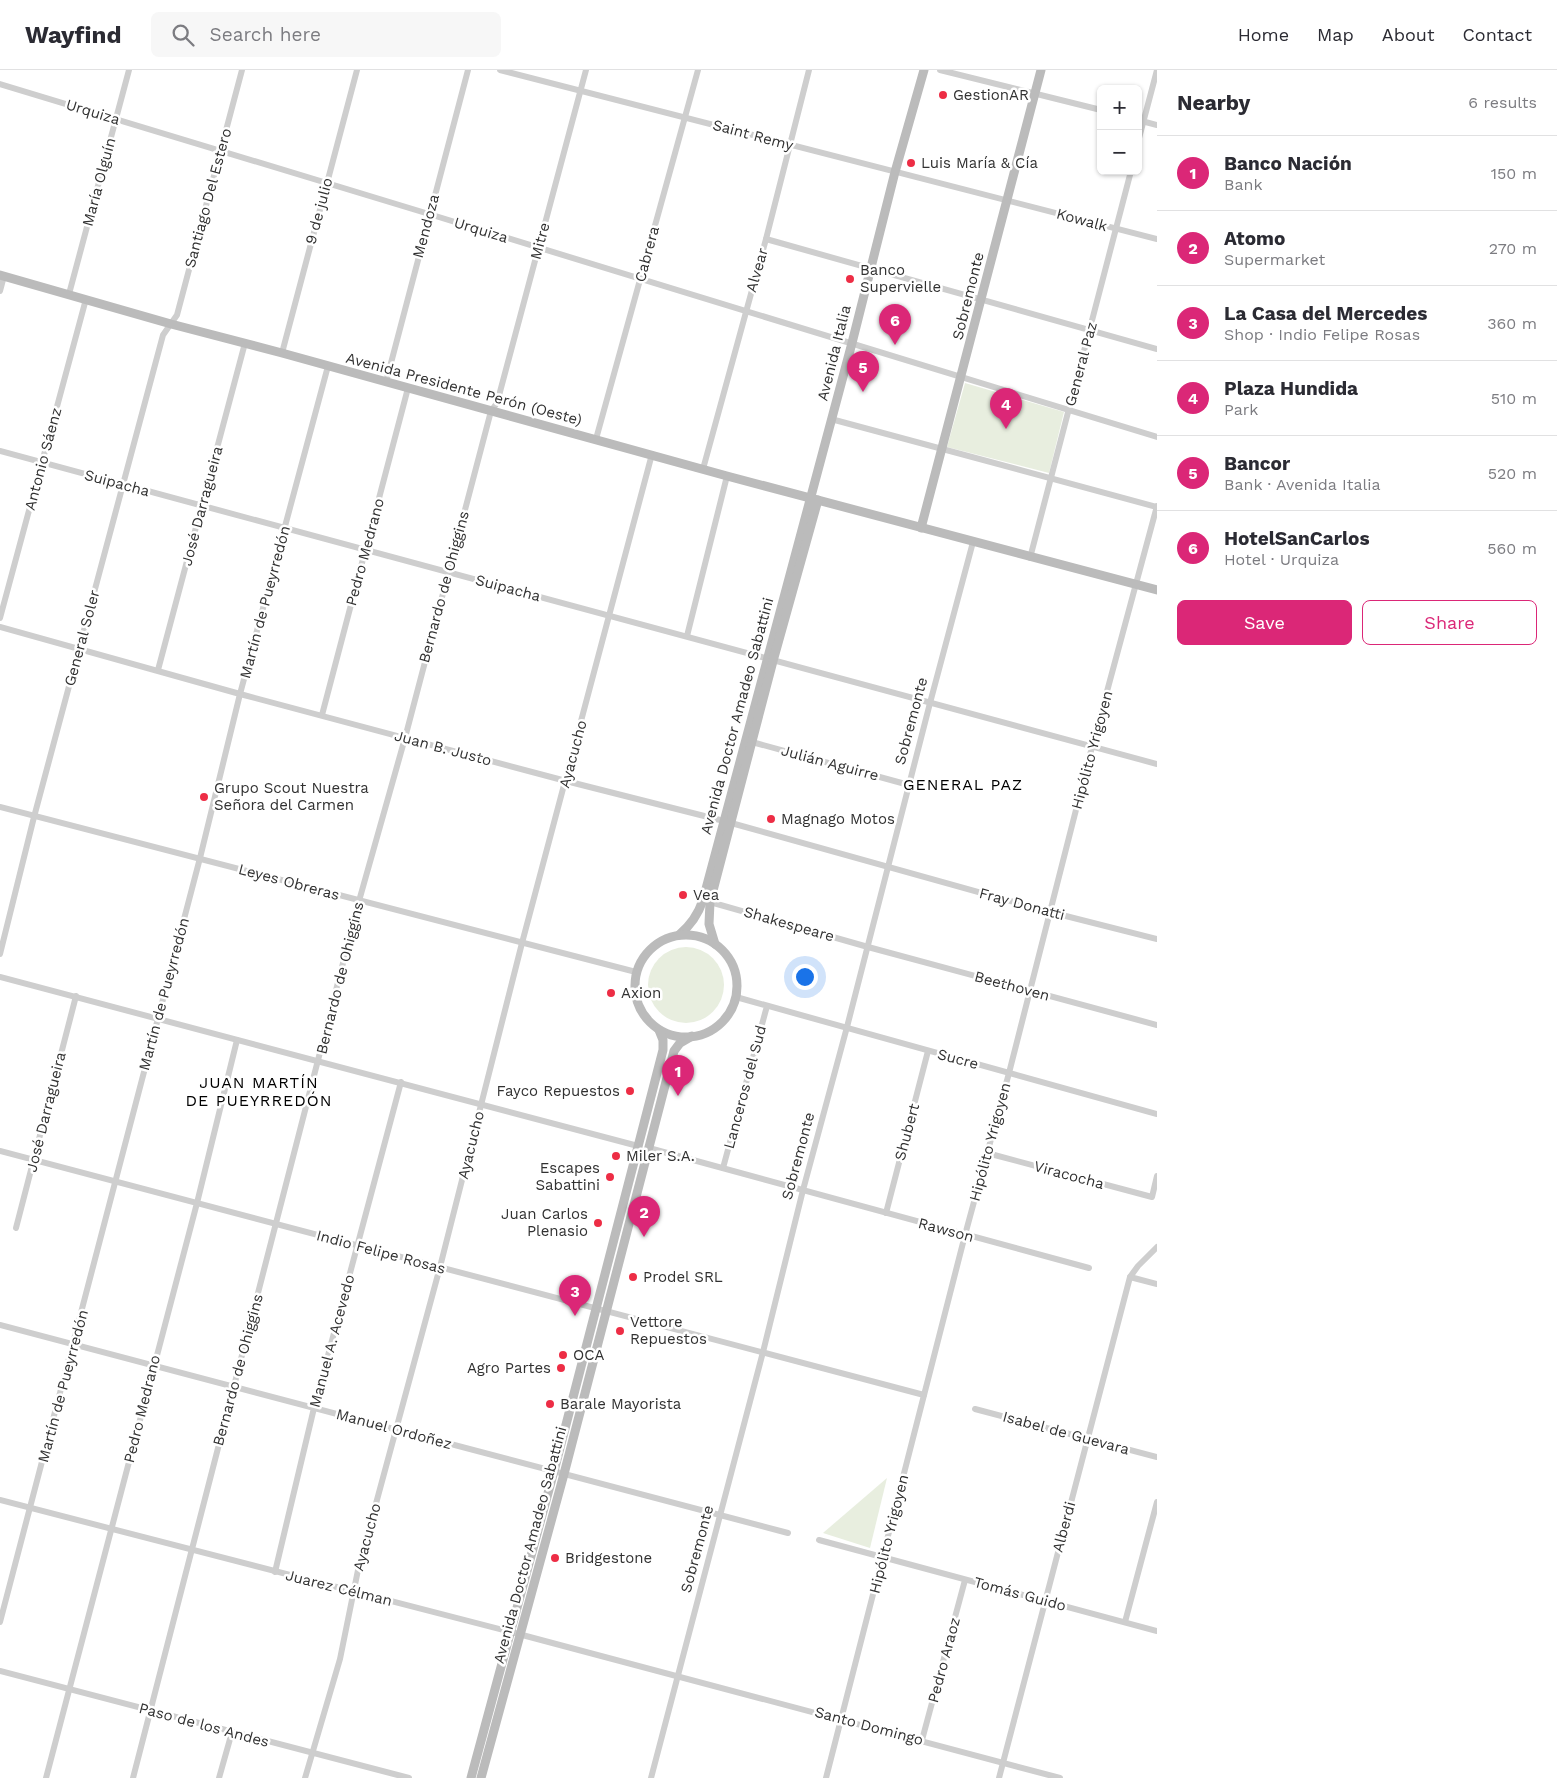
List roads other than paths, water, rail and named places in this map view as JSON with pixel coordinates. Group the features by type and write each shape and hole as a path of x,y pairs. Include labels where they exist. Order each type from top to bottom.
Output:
{"main road":[{"name":"Avenida Italia","path":"814,499 831,419 852,344 895,172 924,70"},
{"name":"Sobremonte","path":"921,528 1041,70"},
{"name":"Avenida Presidente Perón (Oeste)","path":"2,276 727,476 1030,558 1157,590"},
{"name":"Avenida Doctor Amadeo Sabattini","path":"715,944 708,924 710,902 727,822 814,499"},
{"name":"Avenida Doctor Amadeo Sabattini","path":"679,935 688,928 699,910 752,742 770,660"},
{"path":"679,935 704,938 715,944 726,954 733,967 737,982 736,997 730,1012 720,1024 707,1032 692,1036 675,1036 659,1030 646,1019 638,1005 634,989 636,972 642,959 652,947 664,939 679,935"},
{"name":"Avenida Doctor Amadeo Sabattini","path":"470,1778 564,1474 638,1146 664,1050 664,1040 659,1030"},
{"name":"Avenida Doctor Amadeo Sabattini","path":"481,1778 554,1471 648,1148 674,1051 680,1043 692,1036"}],"street":[{"name":"María Olguín","path":"69,294 129,70"},
{"name":"Santiago Del Estero","path":"171,324 177,315 242,70"},
{"name":"9 de julio","path":"282,353 357,70"},
{"name":"Mendoza","path":"386,382 468,70"},
{"name":"Saint Remy","path":"500,70 1007,200"},
{"name":"Mitre","path":"491,411 497,402 586,70"},
{"name":"Cabrera","path":"596,439 698,70"},
{"name":"Alvear","path":"703,469 766,240 809,70"},
{"path":"940,70 1097,109"},
{"path":"1142,118 1157,70"},
{"name":"Urquiza","path":"0,84 327,182 1157,437"},
{"path":"1142,121 1157,125"},
{"name":"General Paz","path":"1030,558 1130,175"},
{"name":"Kowalk","path":"1007,200 1157,239"},
{"path":"766,240 1157,349"},
{"path":"0,291 2,276"},
{"name":"Antonio Sáenz","path":"0,618 86,299"},
{"name":"General Soler","path":"0,954 34,817 163,335 171,324"},
{"name":"José Darragueira","path":"158,670 245,343"},
{"name":"Martín de Pueyrredón","path":"0,1622 116,1183 200,858 240,694 328,366"},
{"name":"Pedro Medrano","path":"322,715 408,388"},
{"name":"Bernardo de Ohiggins","path":"133,1778 360,901 491,411"},
{"path":"831,419 1157,507"},
{"name":"Suipacha","path":"0,451 1157,764"},
{"name":"Ayacucho","path":"305,1778 340,1660 358,1570 440,1267 522,943 652,454"},
{"path":"687,636 727,476"},
{"name":"Hipólito Yrigoyen","path":"826,1778 1092,747 1157,507"},
{"name":"Sobremonte","path":"651,1778 973,542"},
{"name":"Juan B. Justo","path":"0,627 240,694 727,822 888,867"},
{"name":"Julián Aguirre","path":"752,742 909,785"},
{"name":"Leyes Obreras","path":"0,807 636,972"},
{"name":"Fray Donatti","path":"888,867 1050,912 1157,939"},
{"name":"Shakespeare","path":"710,902 868,947"},
{"name":"Beethoven","path":"868,947 1157,1025"},
{"path":"0,977 638,1146"},
{"name":"José Darragueira","path":"16,1228 76,996"},
{"path":"736,997 847,1027"},
{"name":"Lanceros del Sud","path":"723,1168 767,1006"},
{"name":"Sucre","path":"847,1027 1157,1114"},
{"name":"Pedro Medrano","path":"46,1778 197,1203 237,1040"},
{"name":"Shubert","path":"886,1213 928,1051"},
{"name":"Manuel A. Acevedo","path":"275,1572 314,1408 401,1082"},
{"name":"Rawson","path":"648,1148 1089,1268"},
{"name":"Indio Felipe Rosas","path":"0,1151 763,1352"},
{"name":"Viracocha","path":"987,1153 1152,1197 1157,1176"},
{"path":"1157,1247 1130,1277 1157,1284"},
{"name":"Alberdi","path":"999,1778 1130,1277"},
{"name":"Manuel Ordoñez","path":"0,1325 788,1533"},
{"path":"763,1352 924,1395"},
{"name":"Isabel de Guevara","path":"975,1409 1157,1457"},
{"name":"Juarez Célman","path":"0,1500 678,1676"},
{"path":"1125,1622 1157,1502"},
{"path":"819,1540 884,1557"},
{"name":"Tomás Guido","path":"884,1557 1157,1631"},
{"name":"Pedro Araoz","path":"922,1740 965,1580"},
{"name":"Paso de los Andes","path":"0,1671 409,1778"},
{"name":"Santo Domingo","path":"678,1676 1060,1778"},
{"path":"219,1778 232,1732"}],"place":[{"name":"GestionAR","path":"943,95"},
{"name":"Luis María & Cía","path":"911,163"},
{"name":"Banco Supervielle","path":"850,279"},
{"name":"HotelSanCarlos","path":"895,345"},
{"name":"Bancor","path":"863,392"},
{"name":"Plaza Hundida","path":"1006,429"},
{"name":"Grupo Scout Nuestra Señora del Carmen","path":"204,797"},
{"name":"Magnago Motos","path":"771,819"},
{"name":"Vea","path":"683,895"},
{"name":"Axion","path":"611,993"},
{"name":"Fayco Repuestos","path":"630,1091"},
{"name":"Banco Nación","path":"678,1096"},
{"name":"Miler S.A.","path":"616,1156"},
{"name":"Escapes Sabattini","path":"610,1177"},
{"name":"Juan Carlos Plenasio","path":"598,1223"},
{"name":"Atomo","path":"644,1237"},
{"name":"Prodel SRL","path":"633,1277"},
{"name":"La Casa del Mercedes","path":"575,1316"},
{"name":"Vettore Repuestos","path":"620,1331"},
{"name":"OCA","path":"563,1355"},
{"name":"Agro Partes","path":"561,1368"},
{"name":"Barale Mayorista","path":"550,1404"},
{"name":"Bridgestone","path":"555,1558"}],"district":[{"name":"GENERAL PAZ","path":"963,784"},
{"name":"JUAN MARTÍN DE PUEYRREDÓN","path":"259,1091"}]}
